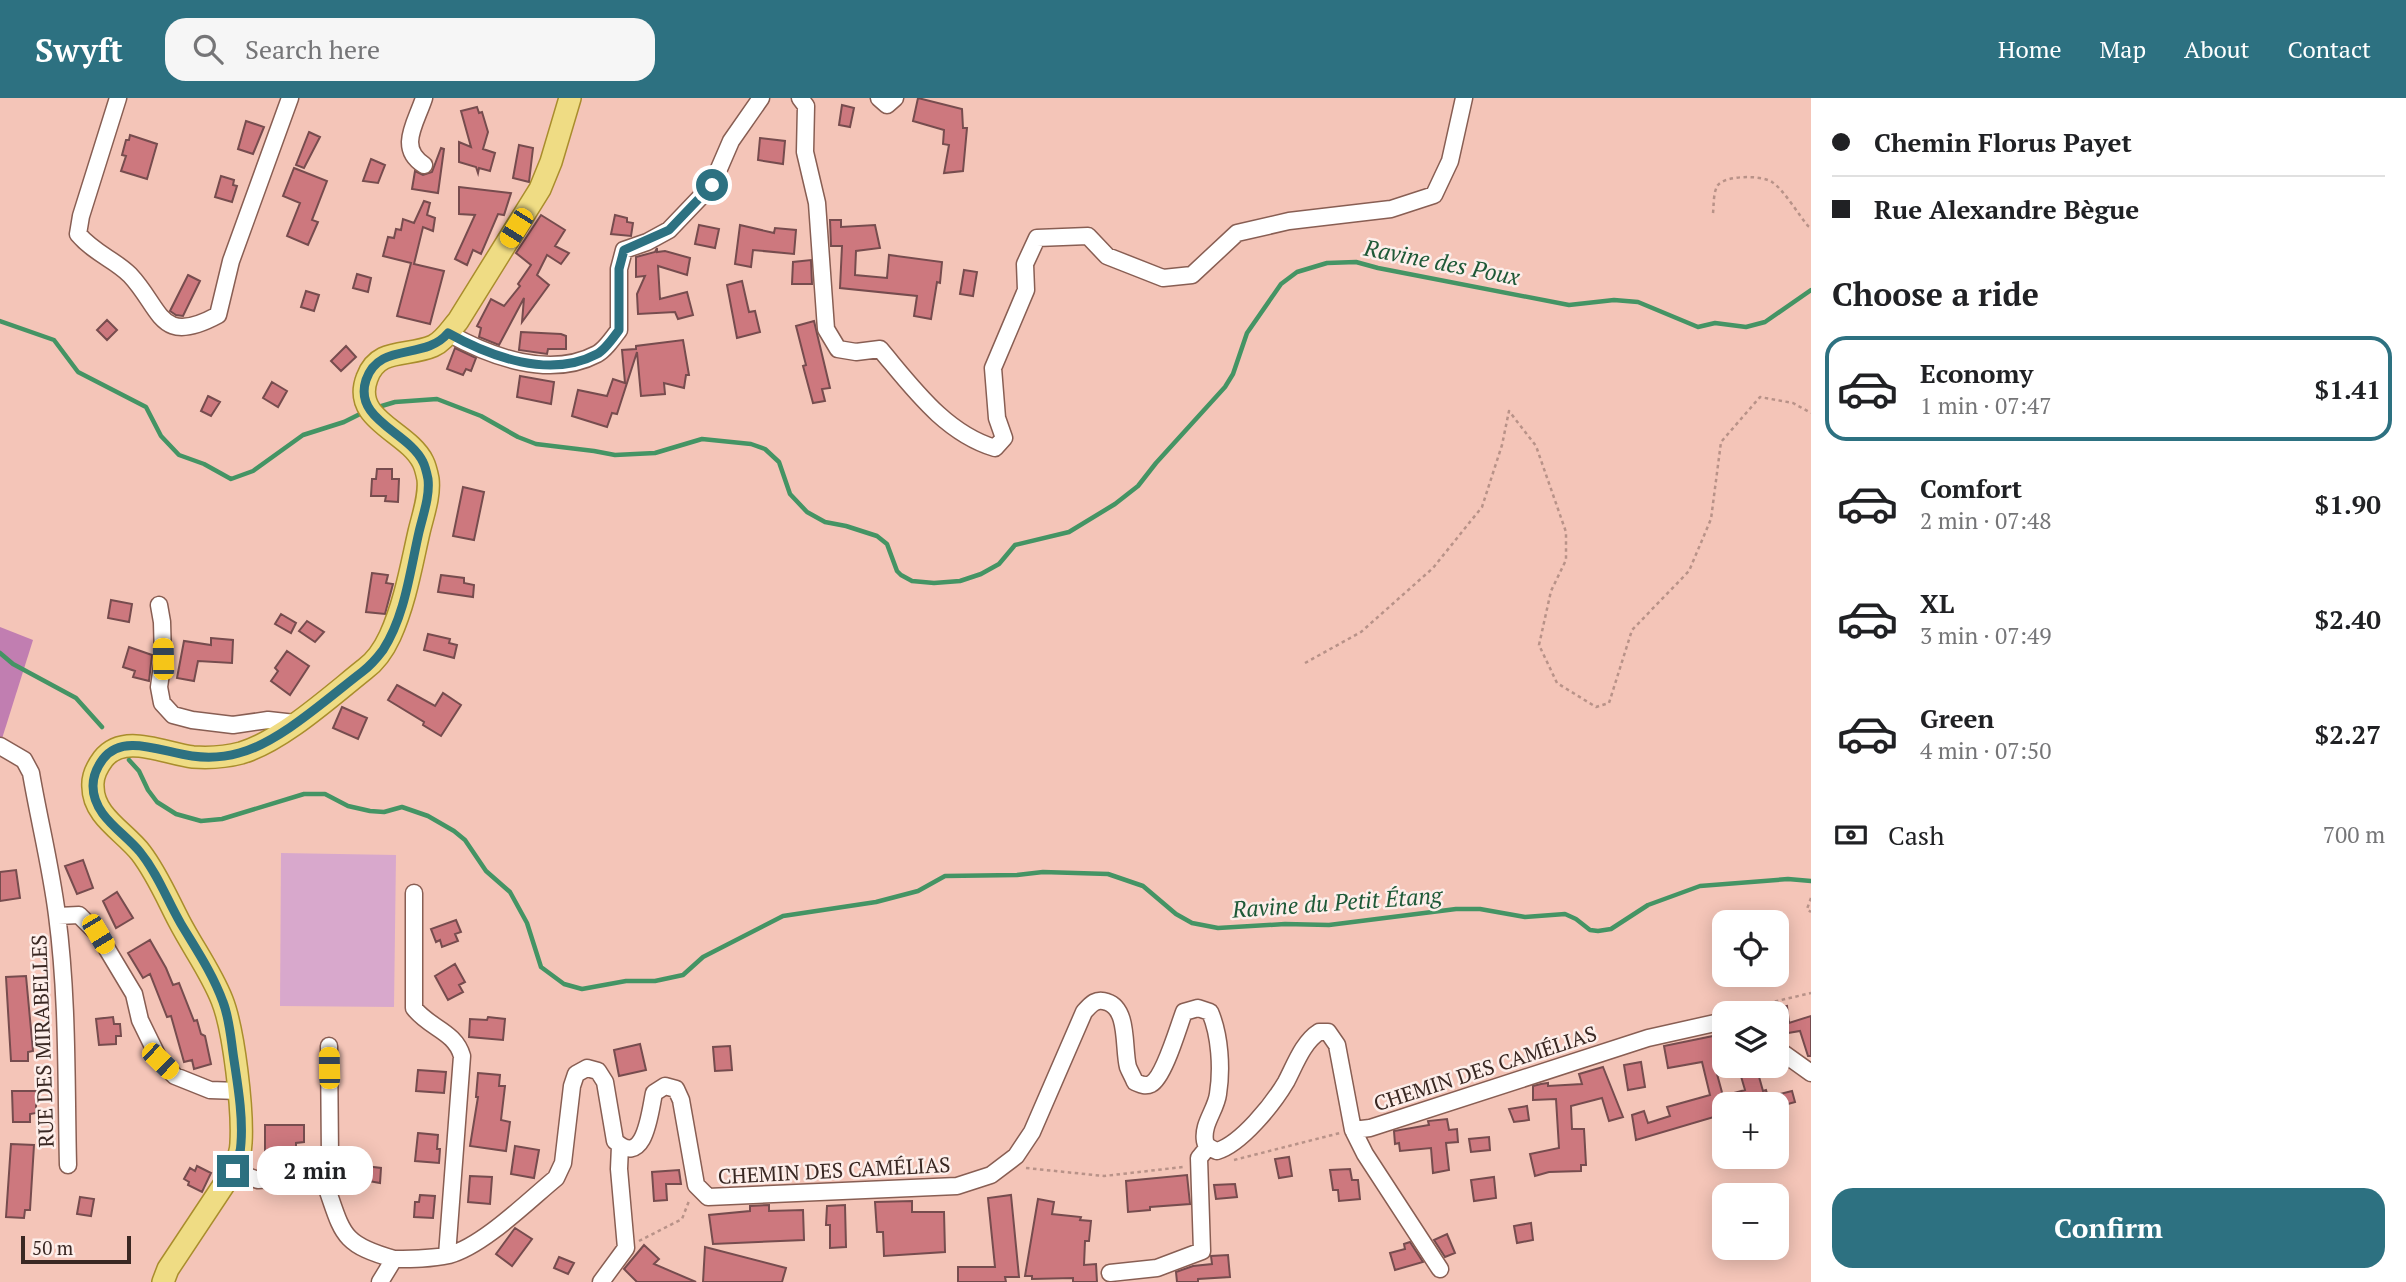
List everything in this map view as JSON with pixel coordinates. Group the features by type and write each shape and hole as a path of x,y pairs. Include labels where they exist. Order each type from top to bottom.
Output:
{"main road":[{"path":"163,1282 174,1260 233,1171 241,1144 238,1091 224,1003 213,979 157,875 139,851 108,820 96,802 92,789 94,777 108,752 121,746 148,748 193,757 240,753 259,746 295,723 370,666 387,642 404,599 427,498 428,479 423,462 414,449 371,411 363,390 374,363 433,346 448,333 540,189 570,98"}],"street":[{"path":"118,98 81,216 78,234 89,247 129,274 161,318 181,328 201,324 218,315 231,261 290,98"},
{"path":"424,98 410,139 410,151 414,159 424,165"},
{"path":"448,333 469,345 532,365 564,365 599,353 619,330 619,269 624,250 669,230 712,185 732,141 761,98"},
{"path":"879,98 887,105 895,98"},
{"path":"802,99 806,106 805,152 817,203 826,329 838,349 856,352 880,349 923,399 954,428 975,442 995,448 1004,438 997,418 993,368 1026,290 1025,264 1037,238 1088,236 1107,256 1163,278 1192,275 1237,233 1289,220 1391,209 1434,195 1450,161 1464,98"},
{"path":"159,606 163,659 159,687 162,703 173,715 233,725 268,720 295,723"},
{"name":"RUE DES MIRABELLES","path":"0,746 24,760 31,773 58,916 65,996 68,1165"},
{"path":"414,893 414,1008 423,1020 453,1037 462,1056 447,1255"},
{"name":"RUE DES MIRABELLES","path":"58,916 79,915 98,934 134,994 140,1020 160,1061 176,1076 210,1090 238,1091"},
{"name":"CHEMIN DES CAMÉLIAS","path":"620,1146 627,1149 643,1141 654,1093 665,1086 676,1089 681,1100 696,1185 708,1197 957,1186 991,1175 1016,1156 1032,1132 1084,1012 1101,999 1113,1004 1121,1016 1128,1067 1135,1082 1143,1086 1152,1084 1160,1076 1184,1012 1198,1008 1210,1012 1215,1024 1218,1095 1206,1127 1202,1157"},
{"name":"CHEMIN DES CAMÉLIAS","path":"1202,1157 1229,1147 1259,1117 1283,1086 1306,1044 1319,1032 1328,1032 1337,1045 1353,1129 1370,1128 1648,1038 1712,1024"},
{"path":"328,1045 330,1158 325,1183 342,1230 350,1241 371,1252 394,1259 431,1258 472,1245 556,1178 562,1163 576,1074 587,1068 598,1071 605,1082 615,1141 620,1146 619,1169 626,1248 601,1282"},
{"path":"1789,1057 1811,1073"},
{"path":"1353,1129 1365,1154 1440,1269"},
{"path":"1110,1273 1158,1275 1202,1251 1202,1157"},
{"path":"233,1171 258,1180 307,1177 325,1183"},
{"path":"380,1282 394,1259"}],"path":[{"path":"1713,213 1719,184 1726,180 1760,177 1773,183 1811,227"},
{"path":"1305,663 1361,632 1433,568 1482,507 1502,445 1509,411 1536,446 1566,532 1566,561 1550,591 1539,645 1557,683 1596,707 1609,703 1632,630 1689,571 1711,519 1721,442 1760,397 1793,403 1811,413"},
{"path":"1811,898 1807,909 1811,912"},
{"path":"1775,1001 1811,993"},
{"path":"1003,1166 1104,1176 1202,1157 1237,1160 1353,1129"},
{"path":"626,1248 682,1219 696,1185"}],"shaded area":[{"path":"0,627 33,640 0,745"},
{"path":"281,853 396,855 394,1007 280,1006"}],"building":[{"path":"918,98 962,109 963,128 967,128 963,171 944,173 949,145 943,144 944,130 913,121"},
{"path":"842,105 854,108 850,127 839,125"},
{"path":"477,107 479,113 482,112 488,132 483,149 495,153 490,171 479,168 478,173 476,167 459,162 459,142 471,147 461,111"},
{"path":"246,121 264,127 253,154 238,149"},
{"path":"309,132 320,137 304,168 296,165"},
{"path":"130,135 157,144 147,179 121,171 126,156 122,155"},
{"path":"760,138 785,141 783,164 758,160"},
{"path":"519,145 533,148 529,182 513,178"},
{"path":"441,148 444,149 438,193 412,189 415,171 423,175 432,172"},
{"path":"371,159 385,165 378,183 363,181"},
{"path":"294,168 327,181 312,220 318,222 308,245 287,236 300,203 283,196"},
{"path":"221,176 234,180 233,185 237,186 232,202 215,197"},
{"path":"459,187 511,193 504,215 498,214 481,254 473,250 467,265 455,259 475,215 459,214"},
{"path":"424,201 430,203 427,215 435,218 433,231 423,227 414,264 444,271 430,324 397,316 411,263 383,256 388,237 394,238 396,229 401,230 403,219 414,223"},
{"path":"541,215 565,230 555,246 569,253 561,264 547,255 537,275 549,285 522,322 524,298 499,345 479,337 481,328 477,326 491,299 504,306 520,286 518,284 531,265 516,253"},
{"path":"615,215 627,218 627,222 633,223 631,236 611,234"},
{"path":"830,220 841,220 841,227 875,225 880,248 856,251 855,275 887,278 889,255 942,262 931,319 914,316 917,296 840,288 842,246 831,246"},
{"path":"699,225 719,229 715,248 695,244"},
{"path":"740,225 774,233 775,228 796,230 794,254 753,250 751,267 735,264"},
{"path":"657,248 657,252 665,251 690,258 687,275 658,266 660,299 687,292 693,315 678,319 675,312 638,314 637,294 645,276 636,277 636,257 655,252"},
{"path":"811,260 812,284 792,284 793,262"},
{"path":"964,270 977,272 973,296 960,294"},
{"path":"357,274 371,278 368,292 353,288"},
{"path":"188,275 200,281 183,316 176,315 170,311"},
{"path":"742,281 749,312 755,311 760,332 737,338 727,285"},
{"path":"306,291 319,295 314,311 301,307"},
{"path":"107,320 117,330 107,340 97,330"},
{"path":"814,321 830,388 822,389 825,401 813,403 796,326"},
{"path":"521,332 561,334 566,336 566,349 548,349 547,354 519,350"},
{"path":"683,340 689,375 686,375 684,388 664,383 665,394 641,396 637,352 617,414 612,413 607,427 572,416 578,390 607,396 613,379 625,383 622,350"},
{"path":"346,346 356,357 341,371 331,361"},
{"path":"455,348 476,358 471,371 466,369 463,375 447,369"},
{"path":"520,376 554,382 551,404 517,397"},
{"path":"272,382 287,391 278,407 263,398"},
{"path":"208,396 220,402 211,416 201,411"},
{"path":"377,469 392,469 392,479 399,479 398,502 385,501 386,496 371,496 372,479 376,479"},
{"path":"463,487 484,492 474,540 453,536"},
{"path":"372,573 388,575 386,583 393,584 385,614 366,612"},
{"path":"441,575 464,578 464,583 474,585 473,597 438,592"},
{"path":"111,600 132,604 129,622 108,618"},
{"path":"281,614 296,623 291,633 275,624"},
{"path":"307,621 324,632 315,642 299,631"},
{"path":"428,634 450,639 449,643 457,645 454,658 424,650"},
{"path":"211,638 233,640 232,663 198,661 194,681 177,678 184,641 211,645"},
{"path":"129,647 152,655 149,681 133,677 135,671 123,667"},
{"path":"287,651 309,666 290,695 271,681 278,671 275,668"},
{"path":"397,685 435,706 443,693 461,705 441,736 388,700"},
{"path":"342,707 367,718 358,739 333,728"},
{"path":"83,860 93,888 77,894 65,866"},
{"path":"16,870 20,898 0,901 0,872"},
{"path":"117,892 133,918 116,928 103,901"},
{"path":"456,920 461,932 455,934 458,941 442,947 440,940 436,942 431,929"},
{"path":"150,940 173,985 179,983 194,1021 197,1020 201,1034 205,1036 211,1064 194,1069 192,1060 184,1062 171,1016 167,1017 150,974 143,978 128,953"},
{"path":"455,964 465,982 459,985 463,992 448,1000 435,976"},
{"path":"26,976 33,1051 28,1052 28,1061 11,1061 6,977"},
{"path":"1811,1016 1811,1056 1808,1056 1800,1031 1789,1033 1789,1023"},
{"path":"113,1017 114,1024 120,1024 121,1036 116,1036 116,1044 99,1045 96,1019"},
{"path":"488,1017 505,1019 503,1040 469,1037 470,1019 487,1020"},
{"path":"1712,1036 1712,1078 1718,1078 1722,1092 1712,1092 1712,1118 1636,1140 1632,1115 1644,1111 1648,1123 1670,1116 1667,1107 1710,1095 1702,1062 1668,1068 1664,1046"},
{"path":"640,1044 646,1070 619,1076 614,1050"},
{"path":"730,1046 732,1070 715,1071 713,1047"},
{"path":"1641,1062 1645,1087 1628,1090 1624,1065"},
{"path":"1603,1067 1623,1117 1609,1121 1602,1098 1571,1106 1572,1129 1584,1129 1586,1165 1581,1165 1581,1171 1549,1172 1535,1176 1530,1154 1559,1148 1556,1099 1533,1100 1533,1086 1548,1083 1548,1086 1582,1084 1579,1074"},
{"path":"418,1070 446,1072 444,1093 416,1091"},
{"path":"478,1073 500,1075 499,1086 505,1086 501,1120 510,1122 506,1151 470,1146 478,1097"},
{"path":"1742,1078 1759,1078 1763,1091 1767,1092 1738,1092 1745,1090"},
{"path":"12,1091 36,1091 36,1113 30,1114 30,1122 13,1122"},
{"path":"1792,1091 1795,1102 1789,1104 1788,1092"},
{"path":"1527,1106 1529,1120 1514,1122 1509,1109"},
{"path":"1447,1119 1449,1130 1457,1129 1458,1142 1446,1143 1449,1170 1433,1173 1431,1148 1400,1151 1399,1143 1395,1144 1394,1131 1429,1125 1428,1121"},
{"path":"265,1125 304,1125 304,1142 296,1143 296,1157 265,1157"},
{"path":"418,1133 438,1135 439,1163 415,1161"},
{"path":"1489,1137 1490,1150 1471,1152 1469,1139"},
{"path":"11,1144 34,1145 30,1210 25,1210 24,1218 6,1217"},
{"path":"515,1146 539,1150 534,1178 511,1174"},
{"path":"1289,1157 1292,1176 1279,1178 1275,1159"},
{"path":"197,1166 211,1173 202,1192 188,1185 189,1182 184,1179 190,1168 195,1171"},
{"path":"365,1166 381,1168 380,1183 363,1180"},
{"path":"1350,1169 1352,1180 1358,1180 1360,1199 1339,1201 1338,1190 1333,1190 1330,1170"},
{"path":"679,1170 681,1184 666,1184 667,1200 654,1201 652,1172"},
{"path":"1187,1175 1190,1204 1150,1207 1150,1210 1128,1212 1126,1181"},
{"path":"470,1176 492,1177 490,1204 468,1202"},
{"path":"1494,1177 1496,1198 1474,1201 1471,1180"},
{"path":"1235,1184 1237,1197 1216,1199 1214,1185"},
{"path":"420,1195 435,1196 433,1218 414,1217 415,1202 419,1202"},
{"path":"1011,1195 1019,1277 1005,1277 1006,1282 958,1282 958,1267 995,1267 988,1198"},
{"path":"80,1197 94,1199 91,1216 77,1214"},
{"path":"1038,1199 1054,1202 1052,1214 1081,1217 1080,1220 1091,1221 1089,1241 1085,1241 1084,1265 1096,1264 1097,1282 1073,1282 1073,1278 1032,1279 1032,1276 1025,1276"},
{"path":"912,1201 912,1212 944,1212 945,1252 884,1256 883,1232 877,1232 875,1202"},
{"path":"769,1205 769,1211 803,1210 804,1240 713,1244 709,1215 750,1211 750,1206"},
{"path":"845,1205 846,1247 830,1248 830,1225 826,1225 827,1206"},
{"path":"1531,1223 1533,1240 1517,1243 1514,1226"},
{"path":"515,1228 532,1239 512,1266 496,1254"},
{"path":"1447,1234 1455,1253 1445,1257 1434,1240"},
{"path":"1410,1242 1423,1262 1395,1270 1390,1253 1405,1249 1404,1244"},
{"path":"644,1245 659,1259 654,1264 696,1282 637,1282 624,1269"},
{"path":"705,1247 786,1268 782,1282 703,1282"},
{"path":"1228,1255 1230,1277 1177,1282 1176,1272 1193,1266 1212,1264 1211,1256"},
{"path":"559,1257 574,1263 568,1274 554,1268"}],"waterway":[{"name":"Ravine des Poux","path":"375,408 395,402 437,399 481,416 536,444 615,455 655,453 702,439 751,444 765,449 779,462 790,494 807,512 825,522 877,536 887,544 901,575 912,581 960,581 999,564 1015,545 1069,532 1115,504 1138,486 1225,387 1233,374 1247,333 1281,284 1297,272 1327,263 1356,262 1569,305 1614,300 1638,302 1698,327 1715,323 1746,327 1765,322 1811,290"},
{"name":"Ravine des Poux","path":"0,321 54,340 78,372 146,407 161,436 179,455 204,464 231,479 253,471 303,435 344,422 364,412"},
{"name":"Ravine du Petit Étang","path":"0,653 13,664 76,698 102,727"},
{"name":"Ravine du Petit Étang","path":"129,760 139,771 157,802 176,814 201,821 222,819 304,794 325,794 348,806 370,811 384,812 402,807 428,816 465,840 486,871 510,892 527,923 541,967 564,984 582,989 683,975 703,957 783,916 876,902 918,891 945,876 1043,872 1108,874 1143,886 1176,914 1192,923 1218,928 1285,924 1329,925 1456,909 1480,909 1525,917 1565,914 1590,930 1598,931 1611,929 1648,905 1700,886 1788,879 1811,881"}],"route":[{"path":"233,1171 241,1144 240,1114 224,1003 157,875 139,851 108,820 96,802 92,789 100,763 108,752 121,746 148,748 193,757 240,753 259,746 295,723 370,666 382,651 404,599 427,498 428,479 423,462 414,449 374,418 363,390 374,363 397,354 433,346 448,333 469,345 532,365 564,365 599,353 619,330 619,269 624,250 669,230 712,185"}]}
